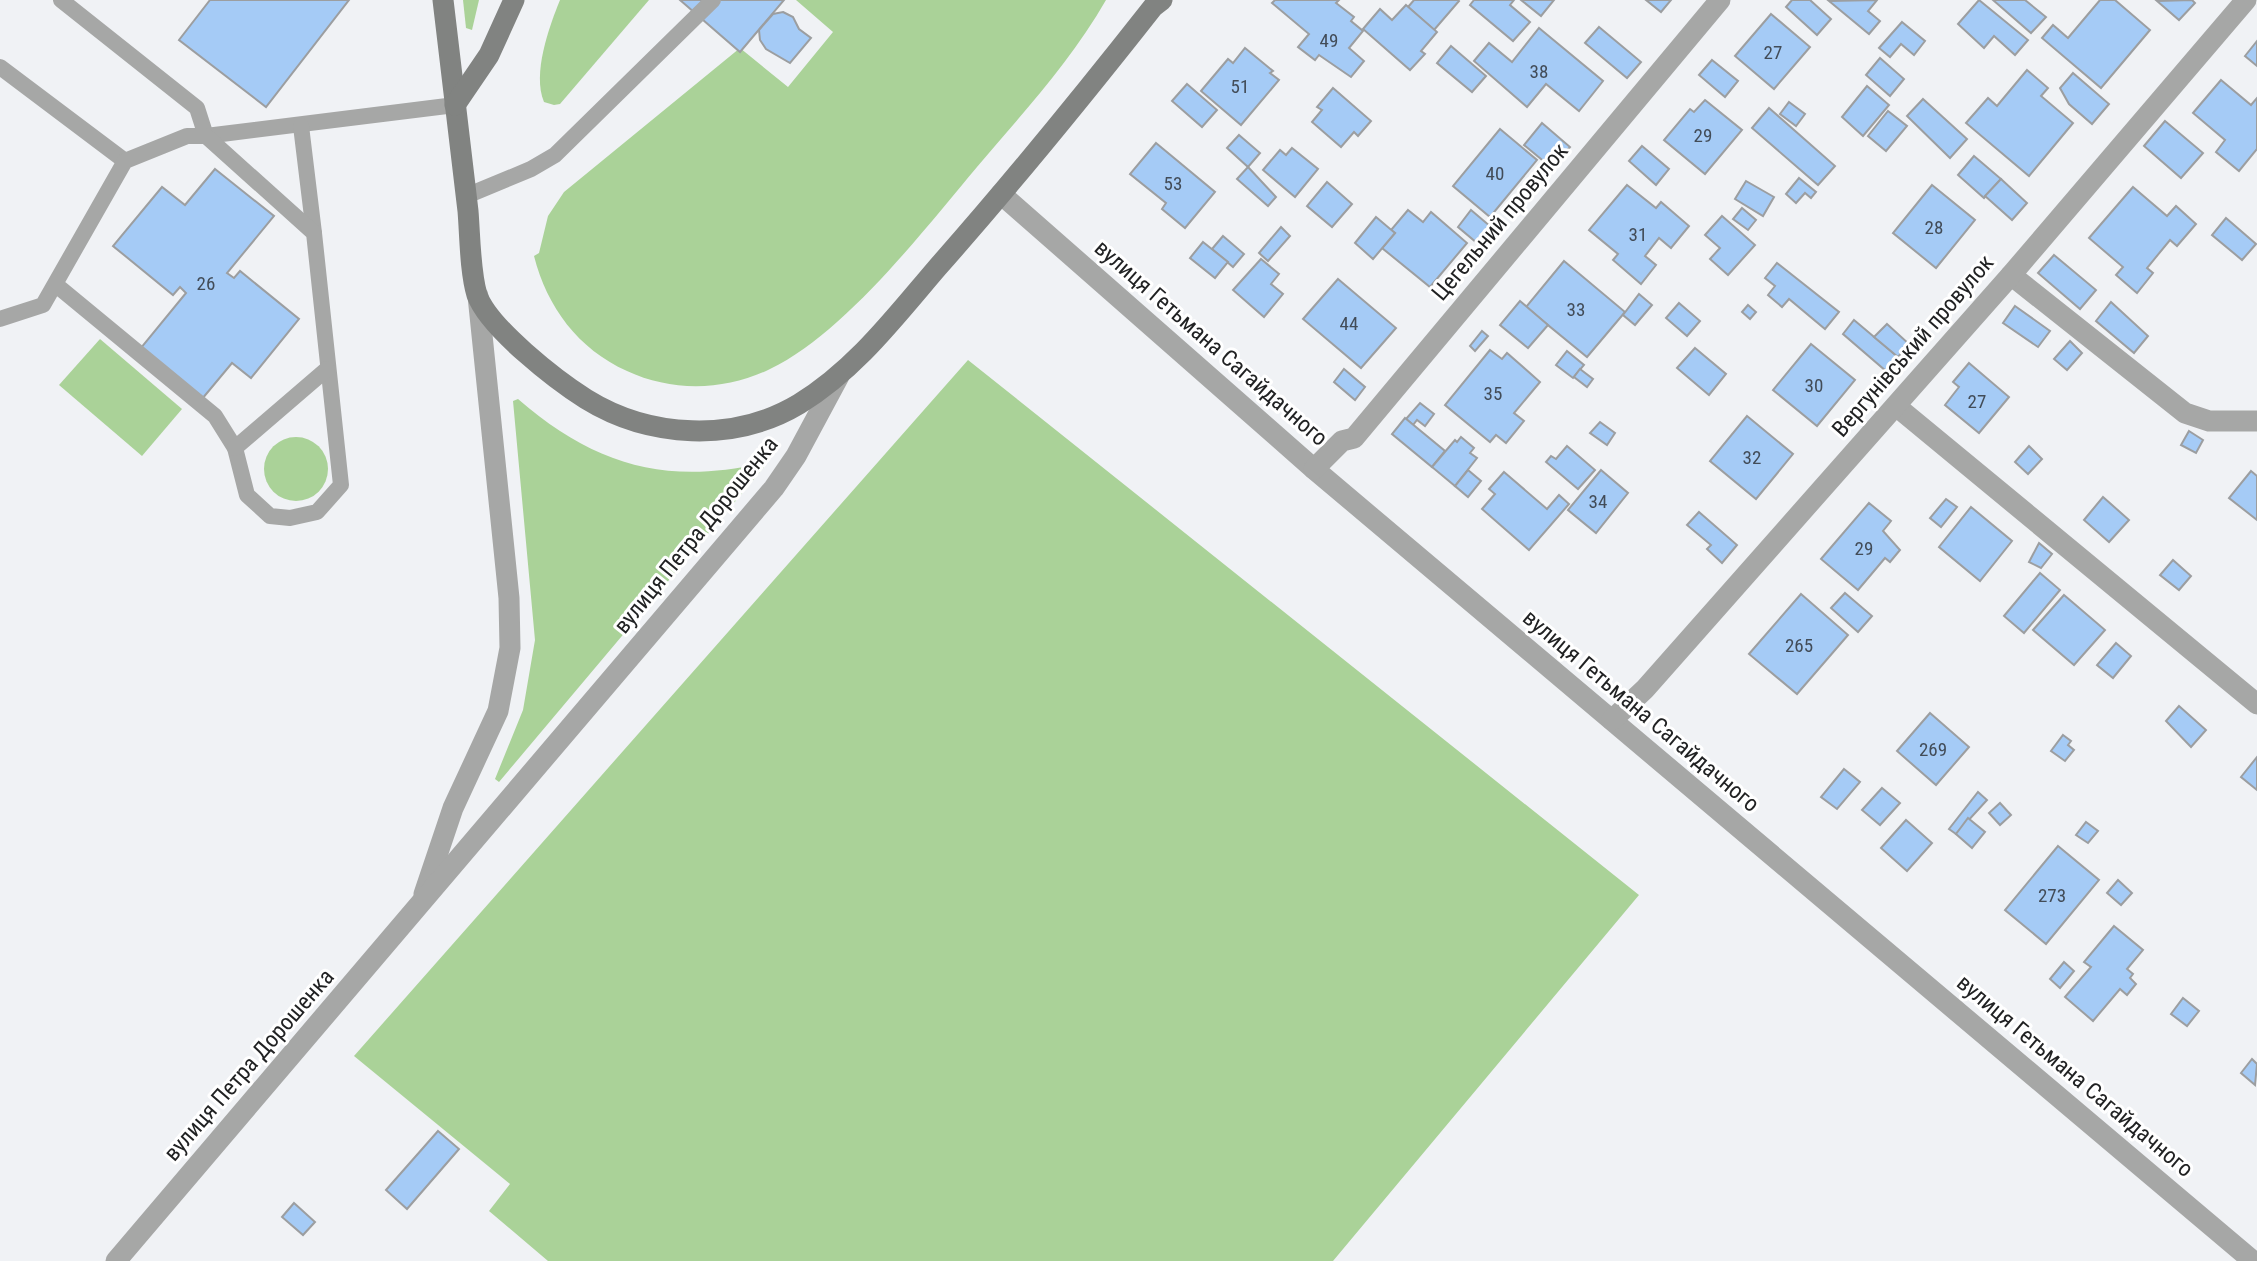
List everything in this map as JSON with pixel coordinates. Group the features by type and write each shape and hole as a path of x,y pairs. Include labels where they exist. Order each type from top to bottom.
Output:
{"main road":[{"path":"443,0 455,105"},
{"path":"455,105 489,55 514,0"},
{"name":"вулиця Петра Дорошенка","path":"839,376 1062,123 1157,2"},
{"name":"вулиця Петра Дорошенка","path":"455,105 478,296"},
{"path":"478,296 521,350 551,376 606,411 652,426 706,431 733,427 797,405 839,376"}],"street":[{"name":"Цегельний провулок","path":"1314,469 1342,442 1354,438 1720,0"},
{"name":"Вергунівський провулок","path":"1612,720 1645,690 1896,406 2246,0"},
{"name":"вулиця Гетьмана Сагайдачного","path":"1001,194 1314,469 2253,1261"},
{"path":"2011,275 2162,397 2185,412 2221,422 2257,421"},
{"name":"вулиця Петра Дорошенка","path":"422,903 453,808 498,711 510,648 509,598 478,296"},
{"name":"вулиця Петра Дорошенка","path":"116,1261 774,488 796,456 839,376"},
{"path":"1896,406 2257,704"}],"lane":[{"path":"61,0 197,108 206,136 314,233"},
{"path":"466,197 531,169 555,155 713,0"},
{"path":"0,67 125,161"},
{"path":"0,319 43,305 125,161 187,136 301,126 455,105"},
{"path":"55,284 215,416 235,448 247,495 270,516 290,518 317,512 341,485 301,126"},
{"path":"235,448 327,369"}],"green space":[{"path":"463,0 479,0 472,30 466,28"},
{"path":"560,0 649,0 560,104 554,105 544,102 540,78 543,51"},
{"path":"796,0 1106,0 1078,44 1029,107 908,249 826,332 770,369 735,382 680,385 662,383 627,371 609,362 579,338 556,309 547,292 534,256 539,253 548,216 564,192 740,48 788,87 833,32"},
{"path":"100,339 182,409 142,456 59,385"},
{"path":"968,360 1639,895 1333,1261 548,1261 489,1211 510,1184 354,1056"},
{"path":"518,399 574,440 632,464 662,470 694,472 727,470 762,463 765,466 499,782 495,779 523,710 535,640 513,401"},
{"path":"290,437 302,437 319,446 326,457 326,481 319,492 302,501 290,501 278,496 269,487 264,475 264,463 269,451 278,442"}],"building":[{"path":"210,0 349,0 266,107 179,40"},
{"path":"680,0 784,0 740,52"},
{"path":"1275,0 1339,0 1336,3 1354,17 1351,21 1363,31 1349,48 1364,61 1351,77 1319,55 1315,60 1298,47 1309,34 1272,3"},
{"path":"1414,0 1459,1 1434,30 1408,7"},
{"path":"1474,0 1514,0 1510,5 1530,22 1513,41 1470,5"},
{"path":"1521,0 1554,0 1541,16"},
{"path":"1646,0 1671,0 1661,12"},
{"path":"1792,0 1810,0 1831,19 1817,35 1786,7"},
{"path":"1877,0 1868,11 1880,21 1869,34 1829,1"},
{"path":"1979,0 2028,40 2015,55 1994,36 1984,48 1958,24"},
{"path":"1993,0 2025,0 2046,17 2031,33"},
{"path":"2100,0 2115,0 2150,30 2101,88 2042,38 2053,25 2068,38"},
{"path":"2192,0 2195,3 2179,20 2157,1"},
{"path":"1406,5 1437,32 1421,51 1425,54 1410,70 1363,29 1380,9 1392,20"},
{"path":"783,12 793,17 799,29 811,38 790,63 766,49 760,40 759,30 773,14"},
{"path":"1771,14 1810,47 1774,89 1735,56"},
{"path":"1902,22 1925,41 1914,55 1901,44 1890,57 1879,48"},
{"path":"1599,27 1641,62 1627,78 1585,43"},
{"path":"1539,28 1603,81 1579,111 1546,84 1527,107 1474,61 1489,43 1512,62"},
{"path":"2257,41 2257,66 2245,56"},
{"path":"1451,46 1486,76 1472,92 1437,63"},
{"path":"1245,48 1273,71 1270,73 1279,80 1241,125 1201,91 1228,59 1233,63"},
{"path":"1880,58 1904,79 1890,96 1866,75"},
{"path":"1712,60 1738,81 1725,97 1699,75"},
{"path":"2027,70 2048,88 2041,96 2073,123 2029,176 1966,123 1988,98 1997,106"},
{"path":"2073,73 2109,104 2092,124 2069,104 2060,88"},
{"path":"2221,80 2251,105 2257,98 2257,149 2239,171 2216,152 2225,140 2193,113"},
{"path":"1187,84 1217,110 1202,127 1172,101"},
{"path":"1867,86 1889,105 1863,136 1842,117"},
{"path":"1333,88 1371,121 1358,136 1354,132 1341,147 1312,122 1322,110 1317,107"},
{"path":"1923,99 1967,139 1950,158 1907,116"},
{"path":"1705,100 1742,130 1705,174 1664,140 1690,109 1694,112"},
{"path":"1789,102 1805,114 1796,126 1780,114"},
{"path":"1769,108 1835,166 1818,185 1752,128"},
{"path":"1888,111 1907,126 1886,151 1868,136"},
{"path":"2165,121 2203,153 2181,178 2144,146"},
{"path":"1542,123 1570,147 1552,168 1524,145"},
{"path":"1500,129 1537,160 1490,217 1453,186"},
{"path":"1239,135 1260,153 1248,167 1227,148"},
{"path":"1156,143 1215,192 1185,228 1162,209 1166,203 1130,174"},
{"path":"1642,146 1669,169 1656,185 1629,161"},
{"path":"1292,148 1318,169 1295,197 1263,170 1280,150 1286,155"},
{"path":"1974,156 2001,179 1984,198 1958,175"},
{"path":"1248,167 1276,197 1268,206 1237,179"},
{"path":"215,169 274,216 227,273 234,278 240,271 299,319 251,378 232,363 202,399 140,349 186,293 180,287 173,295 113,246 162,187 185,205"},
{"path":"1799,178 1816,192 1811,198 1805,193 1796,203 1786,194"},
{"path":"2001,179 2027,203 2012,220 1985,196"},
{"path":"1746,181 1774,197 1763,216 1735,199"},
{"path":"1327,182 1352,204 1332,227 1307,206"},
{"path":"1627,185 1656,208 1661,202 1689,226 1671,248 1659,238 1645,256 1656,265 1641,284 1613,260 1618,254 1589,230"},
{"path":"1932,185 1975,220 1936,268 1893,233"},
{"path":"2133,187 2167,216 2176,206 2196,224 2177,246 2170,240 2147,268 2153,273 2137,293 2116,275 2123,267 2089,238"},
{"path":"1742,208 1756,220 1748,230 1733,219"},
{"path":"1408,210 1423,222 1431,212 1467,243 1430,287 1382,248 1395,233 1391,230"},
{"path":"1471,210 1497,232 1483,248 1458,227"},
{"path":"1722,216 1755,245 1728,275 1710,259 1720,248 1705,235"},
{"path":"1376,217 1395,233 1373,259 1355,243"},
{"path":"2226,218 2256,244 2242,260 2212,235"},
{"path":"1281,227 1290,236 1268,261 1259,253"},
{"path":"1223,236 1244,254 1233,267 1212,249"},
{"path":"1203,242 1228,262 1215,278 1190,258"},
{"path":"2054,255 2096,290 2080,309 2038,273"},
{"path":"1261,259 1279,274 1271,284 1283,294 1264,317 1233,290"},
{"path":"1564,261 1625,312 1587,357 1526,307"},
{"path":"1777,263 1839,312 1825,329 1789,299 1782,307 1768,295 1775,286 1765,278"},
{"path":"1338,279 1396,328 1361,368 1303,319"},
{"path":"1639,294 1652,305 1635,325 1623,315"},
{"path":"1520,301 1548,325 1528,348 1500,325"},
{"path":"2111,302 2148,336 2134,353 2096,321"},
{"path":"1679,303 1700,321 1687,336 1666,318"},
{"path":"1748,305 1756,312 1750,319 1742,312"},
{"path":"2015,306 2050,331 2038,347 2003,323"},
{"path":"1854,320 1898,357 1886,371 1843,334"},
{"path":"1887,324 1909,344 1898,357 1874,337"},
{"path":"1482,331 1488,336 1475,351 1470,346"},
{"path":"2070,341 2082,353 2067,370 2054,359"},
{"path":"1811,344 1855,380 1817,426 1773,390"},
{"path":"1695,348 1726,374 1709,395 1677,368"},
{"path":"1490,350 1502,359 1507,353 1540,382 1514,413 1524,421 1506,443 1496,435 1490,442 1445,405"},
{"path":"1567,351 1584,365 1573,378 1556,365"},
{"path":"1969,363 2009,397 1979,433 1945,405 1959,387 1953,382"},
{"path":"1344,369 1365,387 1355,400 1334,382"},
{"path":"1580,369 1593,379 1587,387 1574,377"},
{"path":"1420,403 1434,414 1425,426 1417,420 1413,425 1406,419"},
{"path":"1747,416 1793,454 1756,499 1710,461"},
{"path":"1405,418 1445,451 1432,467 1392,434"},
{"path":"1600,422 1615,433 1607,445 1590,433"},
{"path":"2189,431 2203,440 2196,453 2181,445"},
{"path":"1461,437 1474,448 1470,453 1477,458 1455,486 1432,467 1455,440 1457,442"},
{"path":"1567,446 1595,470 1578,489 1546,462 1551,456 1556,459"},
{"path":"2029,446 2042,459 2028,474 2015,462"},
{"path":"1468,470 1481,481 1468,497 1455,486"},
{"path":"1601,470 1628,493 1596,533 1568,510"},
{"path":"2251,471 2257,476 2257,520 2229,498"},
{"path":"1504,472 1547,509 1559,495 1569,504 1529,550 1482,509 1495,494 1489,489"},
{"path":"2103,497 2129,520 2109,542 2084,520"},
{"path":"1946,499 1957,507 1941,527 1930,518"},
{"path":"1869,503 1891,521 1883,531 1900,550 1890,562 1885,558 1858,590 1821,559"},
{"path":"1971,507 2012,541 1980,581 1939,547"},
{"path":"1699,512 1737,545 1722,563 1707,549 1711,545 1687,525"},
{"path":"2039,543 2052,554 2041,568 2029,562"},
{"path":"2173,560 2191,576 2179,590 2160,575"},
{"path":"2040,573 2060,590 2024,633 2004,616"},
{"path":"1845,593 1872,616 1858,632 1831,608"},
{"path":"1801,594 1848,635 1797,694 1749,654"},
{"path":"2064,595 2105,630 2074,665 2033,630"},
{"path":"2116,643 2131,656 2113,678 2097,665"},
{"path":"2179,706 2206,730 2191,747 2166,721"},
{"path":"1930,713 1969,747 1936,785 1897,751"},
{"path":"2063,735 2071,741 2068,745 2074,750 2065,761 2051,751"},
{"path":"2257,757 2257,790 2241,777"},
{"path":"1844,769 1860,782 1837,809 1821,797"},
{"path":"1882,788 1900,803 1880,825 1862,810"},
{"path":"1978,792 1987,800 1956,834 1949,829"},
{"path":"2000,803 2011,815 2000,825 1989,813"},
{"path":"1968,818 1985,832 1972,848 1956,834"},
{"path":"1906,820 1932,843 1907,871 1881,848"},
{"path":"2086,822 2098,831 2088,843 2076,835"},
{"path":"2058,846 2099,880 2046,944 2005,910"},
{"path":"2118,880 2132,893 2121,905 2107,893"},
{"path":"2114,926 2143,950 2127,969 2133,974 2130,978 2136,984 2127,995 2120,989 2093,1021 2065,997 2091,967 2084,962"},
{"path":"2064,962 2074,971 2060,988 2050,979"},
{"path":"2183,998 2199,1011 2187,1026 2171,1014"},
{"path":"2252,1059 2257,1064 2255,1085 2241,1073"},
{"path":"438,1131 459,1149 407,1209 386,1190"},
{"path":"294,1203 315,1222 303,1235 282,1217"}]}
